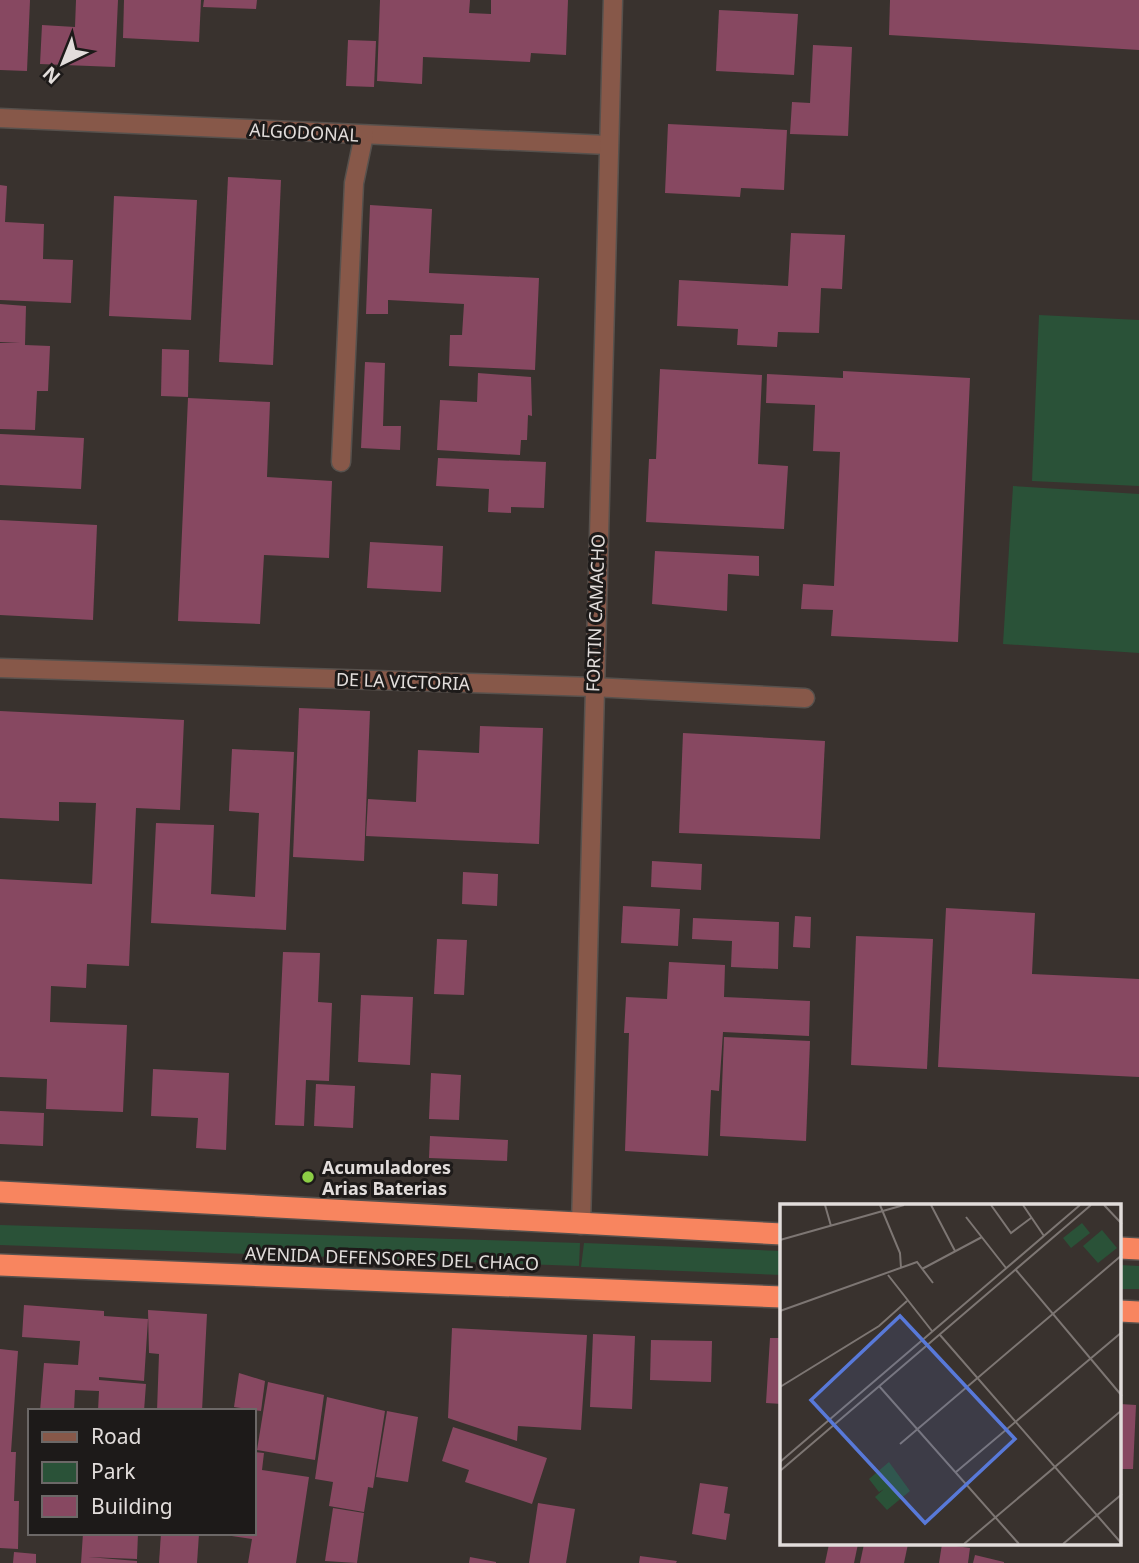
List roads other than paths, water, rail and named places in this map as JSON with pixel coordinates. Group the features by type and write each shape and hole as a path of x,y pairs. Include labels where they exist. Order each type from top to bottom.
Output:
{"highway":[{"path":"0,1192 780,1234"},
{"name":"AVENIDA DEFENSORES DEL CHACO","path":"0,1265 780,1297"}],"street":[{"name":"FORTIN CAMACHO","path":"581,1225 612,0"},
{"name":"ALGODONAL","path":"0,118 608,145"},
{"path":"341,462 354,183 364,135"},
{"name":"DE LA VICTORIA","path":"0,668 593,687 805,698"}],"place":[{"name":"Acumuladores Arias Baterias","path":"308,1177"}]}
